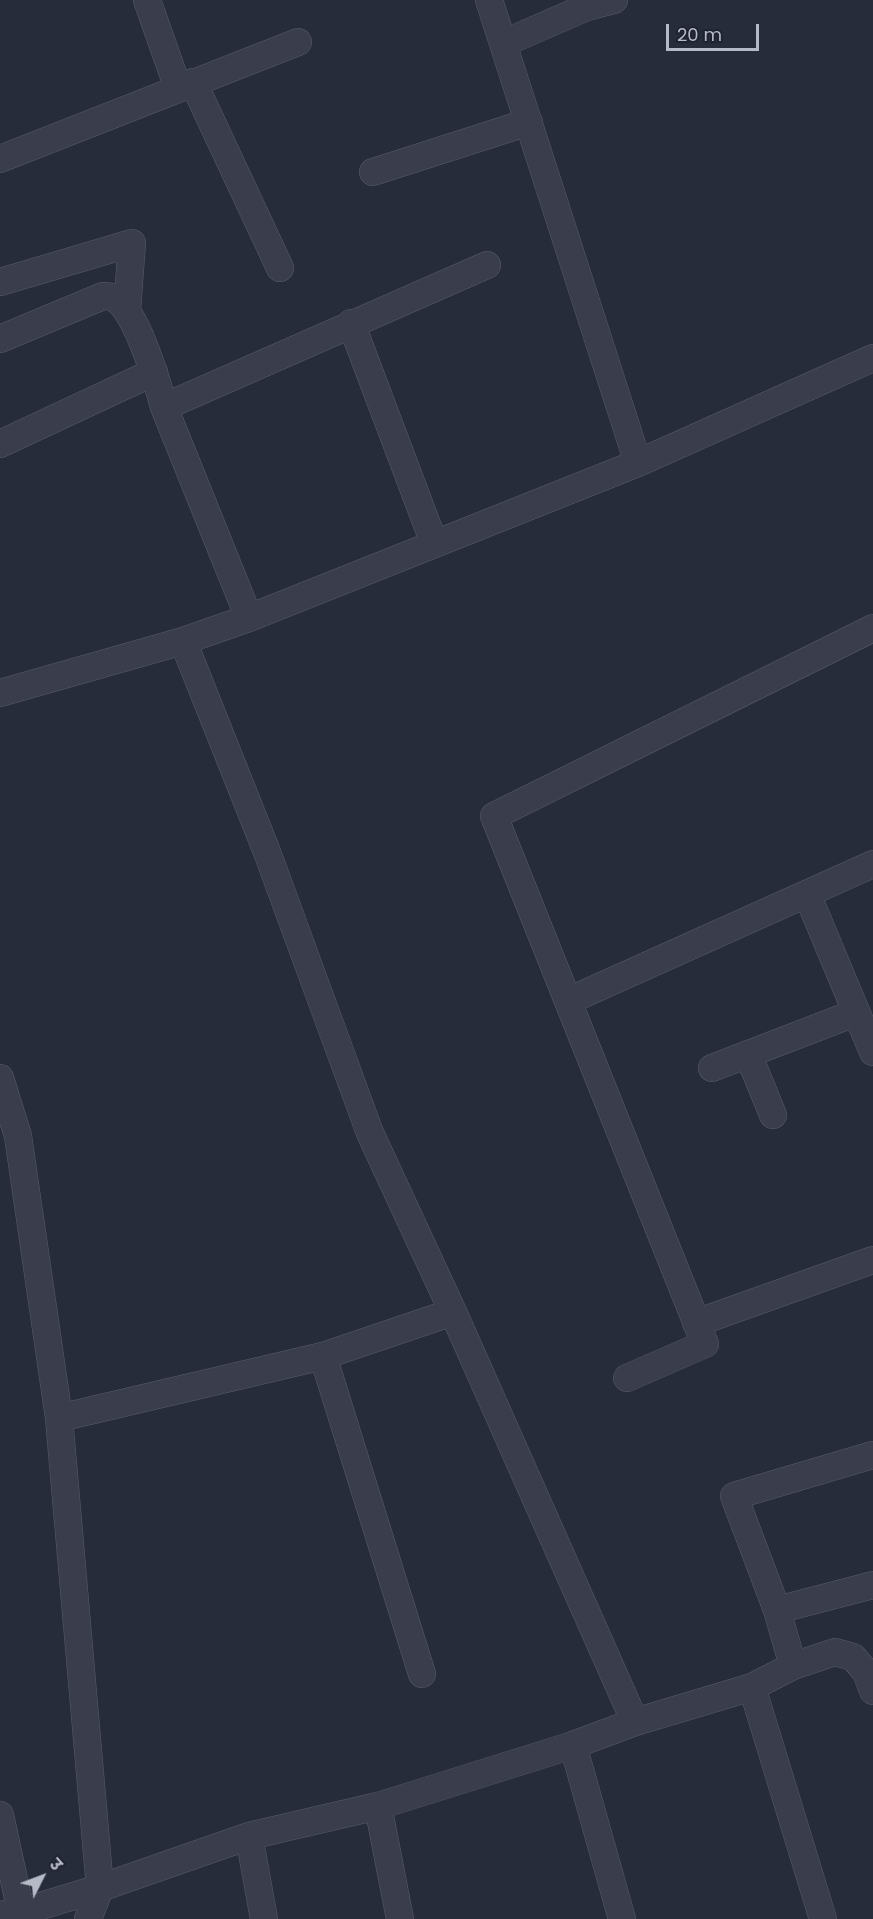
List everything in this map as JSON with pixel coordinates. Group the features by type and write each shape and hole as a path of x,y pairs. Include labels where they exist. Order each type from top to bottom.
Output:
{"street":[{"path":"147,0 186,85 280,268"},
{"path":"489,0 638,463"},
{"path":"504,43 587,7 614,0"},
{"path":"0,159 298,42"},
{"path":"373,172 529,122"},
{"path":"0,282 132,243 127,310"},
{"path":"164,406 487,265"},
{"path":"0,339 103,296 115,298 127,310 154,372 164,406 249,618"},
{"path":"351,323 434,543"},
{"path":"0,693 183,641 249,618 638,463 873,358"},
{"path":"0,444 154,372"},
{"path":"627,1378 705,1344 494,816 873,628"},
{"path":"183,641 267,852 370,1132 453,1312 635,1722"},
{"path":"568,1001 873,864"},
{"path":"807,894 873,1052"},
{"path":"712,1068 855,1013"},
{"path":"748,1054 773,1115"},
{"path":"0,1078 18,1136 59,1418 100,1888 88,1919"},
{"path":"696,1323 873,1260"},
{"path":"59,1418 323,1356 453,1312"},
{"path":"323,1356 422,1674"},
{"path":"793,1666 777,1610 734,1496 873,1455"},
{"path":"777,1610 873,1585"},
{"path":"0,1815 10,1913 100,1888 249,1836 378,1806 573,1745 635,1722 752,1687 793,1666 835,1652 853,1658 866,1672 873,1691"},
{"path":"752,1687 822,1919"},
{"path":"573,1745 622,1919"},
{"path":"378,1806 400,1919"},
{"path":"249,1836 264,1919"}]}
